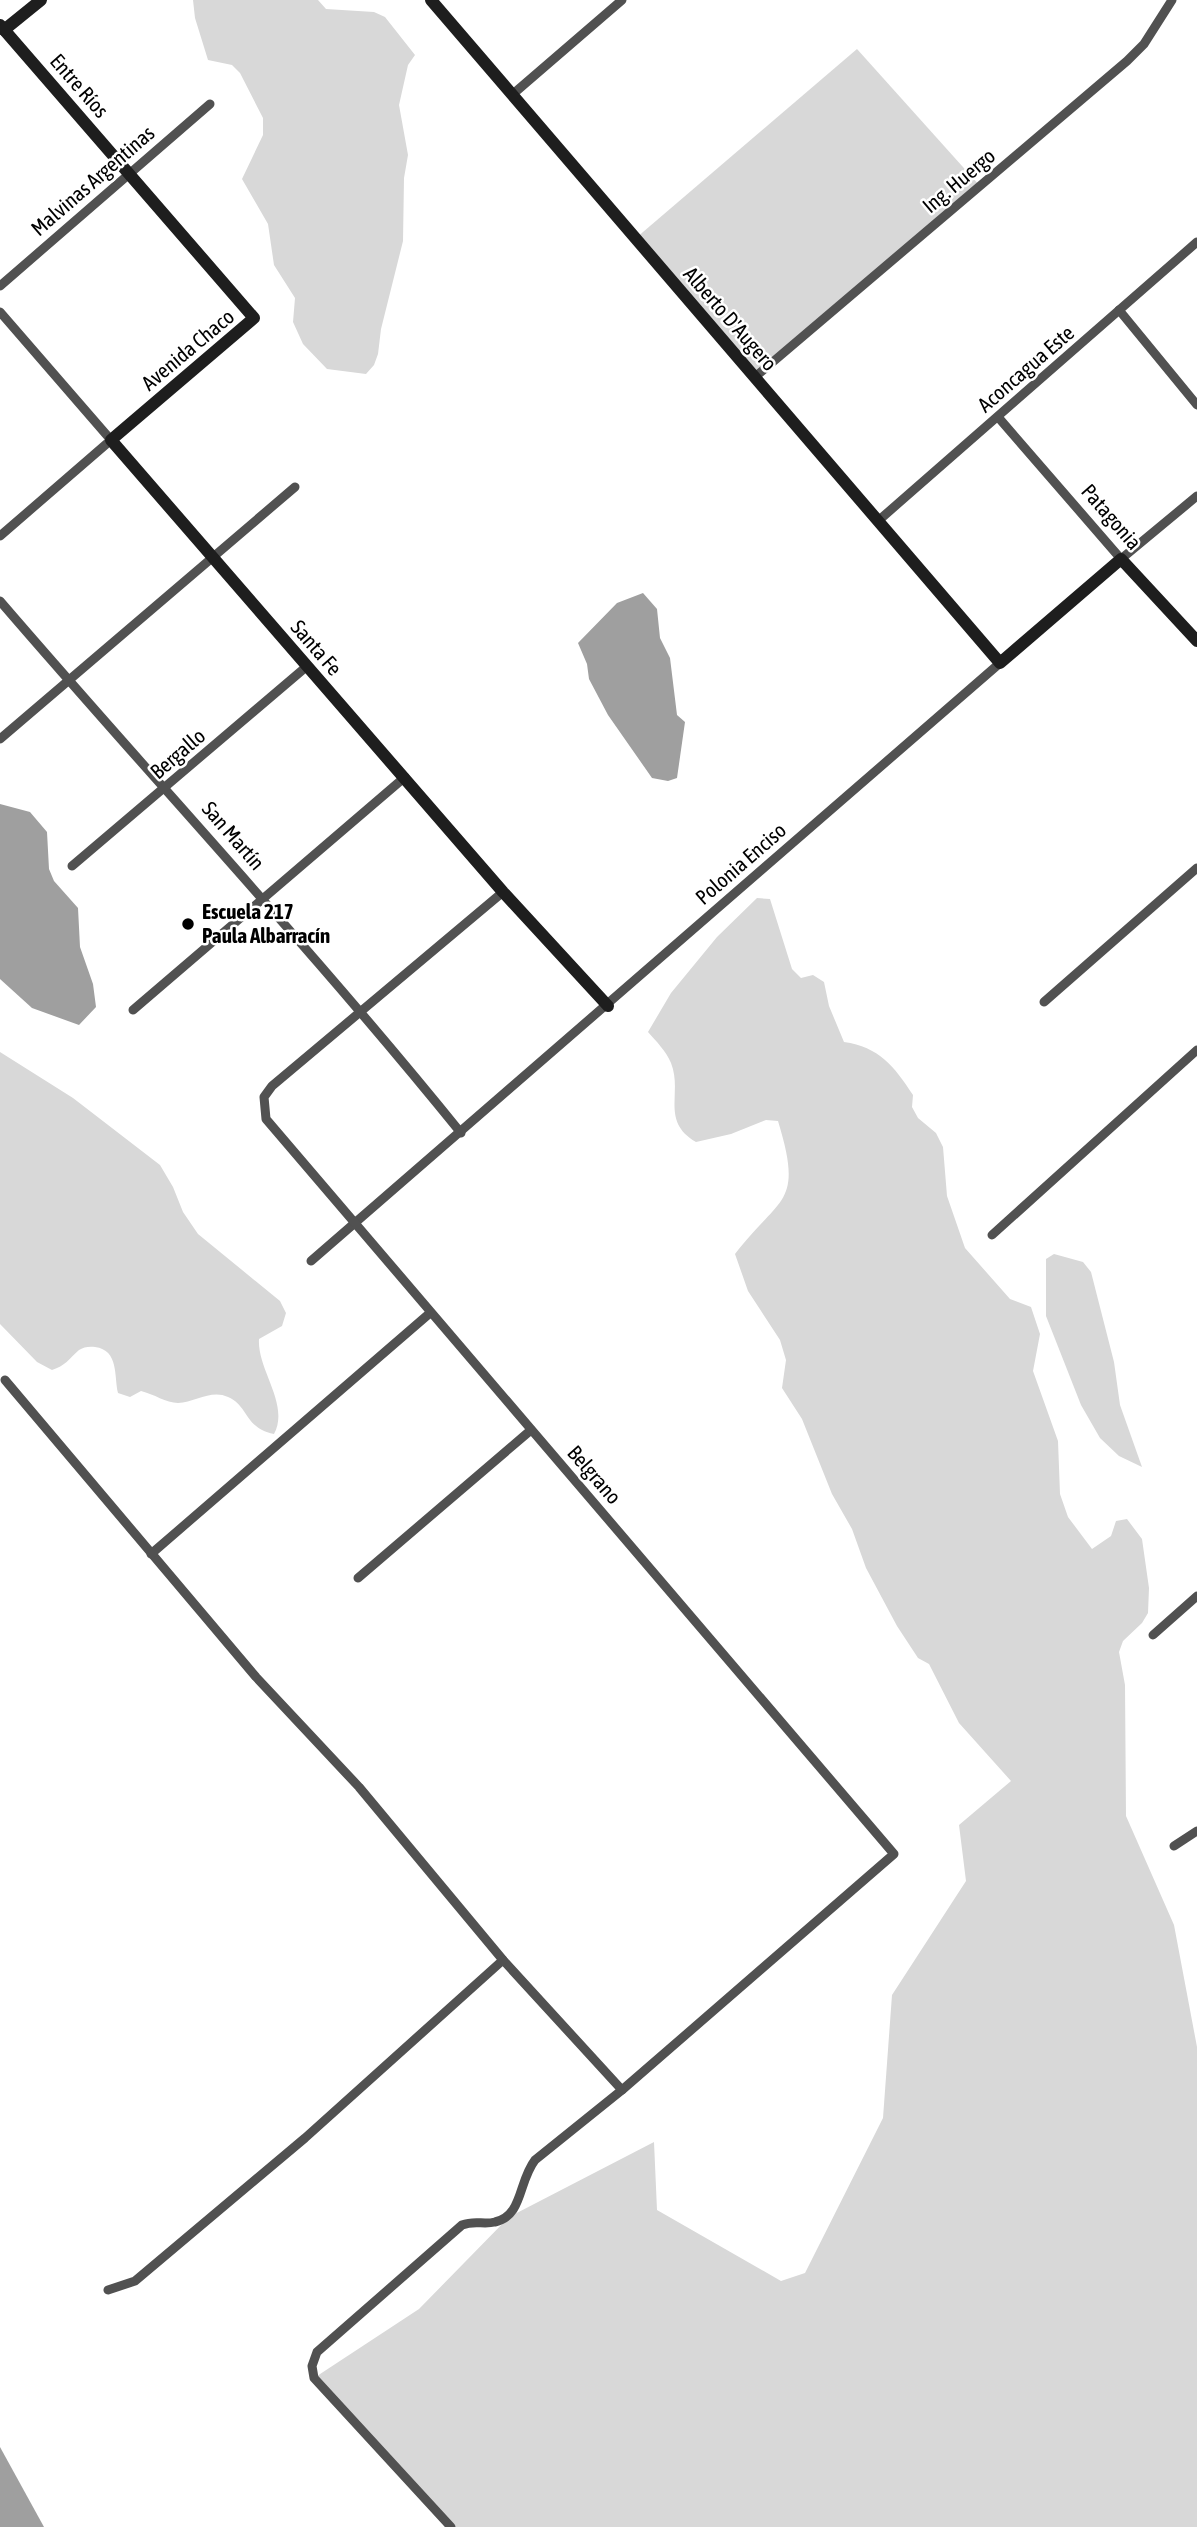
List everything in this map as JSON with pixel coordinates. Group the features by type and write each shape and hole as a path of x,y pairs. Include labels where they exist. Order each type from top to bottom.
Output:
{"main road":[{"path":"1,30 41,0"},
{"name":"Alberto D'Augero","path":"431,0 1000,663"},
{"name":"Entre Ríos","path":"1,30 128,173"},
{"name":"Avenida Chaco","path":"111,440 254,318 128,173"},
{"name":"Santa Fe","path":"111,440 503,892 608,1006"},
{"name":"Patagonia","path":"1121,559 1197,641"},
{"name":"Polonia Enciso","path":"1000,663 1121,559"}],"street":[{"path":"513,94 622,0"},
{"name":"Ing. Huergo","path":"755,377 1127,61 1144,44 1172,0"},
{"name":"Malvinas Argentinas","path":"0,286 210,104"},
{"name":"Aconcagua Este","path":"878,522 1197,242"},
{"path":"1119,310 1197,405"},
{"name":"Santa Fe","path":"0,312 111,440"},
{"name":"Patagonia","path":"998,416 1121,559"},
{"name":"Avenida Chaco","path":"0,536 111,440"},
{"path":"0,739 295,487"},
{"name":"Polonia Enciso","path":"1121,559 1197,496"},
{"name":"San Martín","path":"0,601 266,900 362,1011 461,1133"},
{"name":"Polonia Enciso","path":"311,1261 356,1225 1000,663"},
{"name":"Bergallo","path":"72,866 167,788 306,667"},
{"path":"133,1010 266,900 405,777"},
{"path":"1044,1002 1197,868"},
{"path":"362,1011 503,892"},
{"name":"Belgrano","path":"362,1011 272,1086 264,1097 266,1119 894,1854 622,2090"},
{"path":"992,1236 1197,1050"},
{"path":"151,1554 430,1313"},
{"path":"5,1380 256,1677 359,1787 503,1960 622,2090 535,2160 525,2173 517,2205 509,2217 493,2223 474,2220 462,2225 317,2352 314,2359 314,2378 451,2527"},
{"path":"358,1578 531,1430"},
{"path":"1153,1635 1197,1597"},
{"path":"1174,1846 1197,1831"},
{"path":"108,2290 135,2281 305,2138 503,1960"}],"shaded area":[{"path":"193,0 318,0 326,9 374,12 385,17 415,55 408,65 399,105 408,155 404,178 403,241 381,329 378,354 374,365 366,374 327,369 303,344 293,322 295,298 274,265 268,224 242,179 263,135 263,118 240,73 232,65 208,60 195,18"},
{"path":"857,49 980,186 755,377 636,238"},
{"path":"643,593 657,609 660,638 670,658 677,715 685,722 677,778 668,781 652,778 608,715 589,679 587,664 578,643 617,603"},
{"path":"0,804 30,812 47,832 49,869 54,881 78,908 80,947 93,984 96,1007 79,1025 32,1008 0,979"},
{"path":"757,898 770,899 792,969 801,978 813,975 824,982 829,1006 844,1042 867,1048 892,1067 913,1095 912,1107 918,1118 936,1133 943,1147 947,1196 965,1248 1010,1299 1031,1307 1040,1334 1033,1371 1058,1441 1060,1494 1068,1517 1092,1549 1111,1536 1116,1521 1127,1519 1142,1539 1149,1588 1148,1613 1142,1623 1123,1641 1119,1652 1125,1685 1126,1816 1174,1925 1197,2047 1197,2527 455,2527 314,2378 419,2309 509,2217 654,2142 657,2210 781,2281 805,2273 883,2118 892,1995 966,1881 959,1825 1011,1781 959,1723 929,1664 918,1658 897,1626 866,1568 852,1529 832,1494 802,1419 782,1388 786,1360 780,1340 748,1291 735,1254 775,1208 788,1185 789,1169 778,1121 766,1120 731,1134 696,1142 685,1134 675,1116 675,1085 671,1063 664,1050 648,1032 671,993 717,937"},
{"path":"0,1052 73,1098 160,1165 183,1212 198,1234 280,1301 286,1313 282,1326 259,1339 263,1363 278,1411 274,1434 257,1427 235,1401 222,1395 210,1395 178,1403 141,1391 130,1397 118,1393 112,1358 103,1349 82,1348 64,1364 52,1370 37,1362 0,1324"},
{"path":"1054,1254 1083,1262 1091,1272 1114,1362 1120,1405 1142,1467 1119,1456 1100,1438 1081,1405 1046,1316 1046,1259"},
{"path":"0,2447 44,2527 0,2527"}],"place":[{"name":"Escuela 217 Paula Albarracín","path":"188,924"}]}
